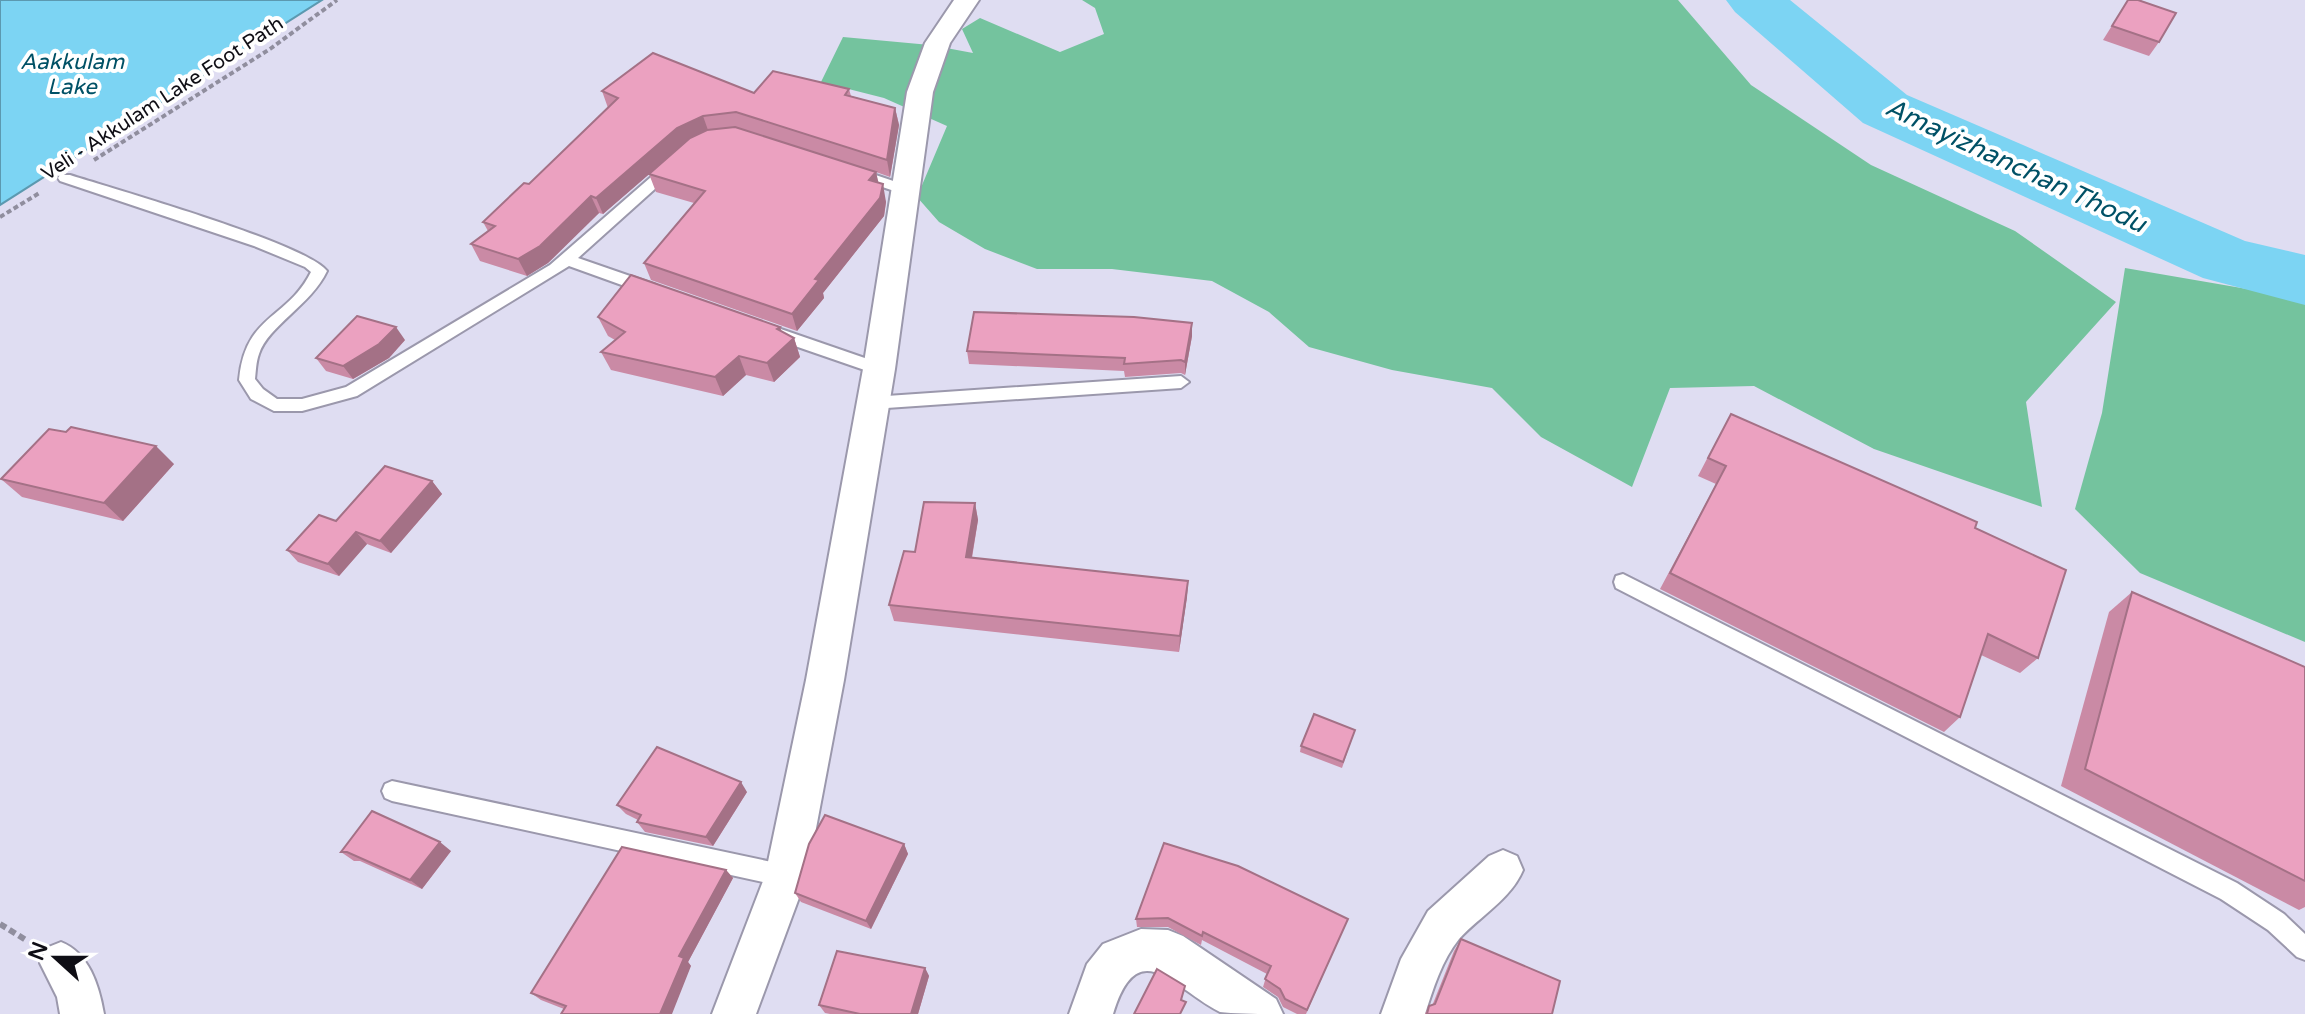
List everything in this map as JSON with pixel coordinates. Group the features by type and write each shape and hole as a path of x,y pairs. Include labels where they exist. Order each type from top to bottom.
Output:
{"street":[{"path":"734,1014 786,876 825,680 879,369 926,64 945,26 967,0"},
{"path":"1403,1014 1416,974 1443,926 1503,870"},
{"path":"1091,1014 1102,979 1118,959 1141,950 1168,951 1261,1014"},
{"path":"61,963 78,991 82,1014"}],"lane":[{"path":"65,178 259,242 310,263 319,271 315,285 271,326 250,352 247,380 257,394 274,405 302,405 351,392 526,290 567,260 679,160"},
{"path":"837,167 906,190"},
{"path":"567,260 671,296"},
{"path":"760,328 879,369"},
{"path":"872,403 1181,382"},
{"path":"1623,582 2229,891 2276,922 2305,949"},
{"path":"392,791 786,876"}],"path":[{"name":"Veli - Akkulam Lake Foot Path","path":"0,217 270,49 337,0"}],"green space":[{"path":"1082,0 1678,0 1751,85 1871,165 2015,231 2116,302 2026,402 2042,507 1874,449 1754,386 1670,388 1632,487 1541,437 1492,388 1392,370 1309,347 1269,312 1212,281 1112,269 1037,269 985,249 939,222 917,197 947,126 884,98 821,82 843,37 930,45 973,53 962,29 980,18 1060,52 1104,34 1095,8"},
{"path":"2125,268 2305,299 2305,642 2140,573 2075,509 2102,413"}],"water":[{"name":"Aakkulam Lake","path":"0,0 322,0 0,205"}],"building":[{"path":"2128,0 2138,0 2176,13 2159,42 2112,26"},
{"path":"653,53 754,93 773,71 849,89 845,95 895,108 887,160 736,112 703,116 677,128 596,198 591,196 540,246 518,259 471,244 495,226 483,222 524,183 529,184 618,98 602,91"},
{"path":"735,127 876,172 869,180 883,184 880,198 815,279 819,280 792,314 644,263 705,191 649,174 690,138 707,130"},
{"path":"631,275 780,327 777,329 794,338 767,363 739,356 715,377 601,352 625,332 598,317"},
{"path":"974,312 1134,317 1192,323 1185,362 1124,364 1125,358 967,351"},
{"path":"357,316 396,327 379,344 343,366 316,358"},
{"path":"1731,414 1977,522 1975,528 2066,570 2038,658 1988,634 1960,717 1670,573 1726,466 1708,458"},
{"path":"71,427 156,446 104,503 1,479 49,429 66,432"},
{"path":"385,466 432,481 380,541 356,532 328,564 287,550 319,515 336,521"},
{"path":"924,502 975,503 966,557 1188,581 1180,636 889,605 904,551 915,552"},
{"path":"2132,592 2305,667 2305,881 2085,769"},
{"path":"1314,714 1355,730 1343,762 1301,746"},
{"path":"657,747 741,782 706,837 637,822 641,815 617,805"},
{"path":"372,811 440,842 410,880 341,852"},
{"path":"825,815 904,844 866,921 795,893 809,844"},
{"path":"1164,843 1238,866 1348,919 1307,1010 1285,999 1280,989 1265,979 1271,966 1168,918 1136,919"},
{"path":"622,847 726,870 679,956 684,958 660,1014 561,1014 566,1006 531,993"},
{"path":"1461,939 1560,981 1552,1014 1427,1014 1429,1006 1435,1004"},
{"path":"837,951 925,968 911,1014 860,1014 819,1005"},
{"path":"1157,969 1185,986 1181,1000 1186,1002 1180,1014 1134,1014"}],"waterway":[{"name":"Amayizhanchan Thodu","path":"1755,0 1885,109 2227,261 2305,280"}]}
